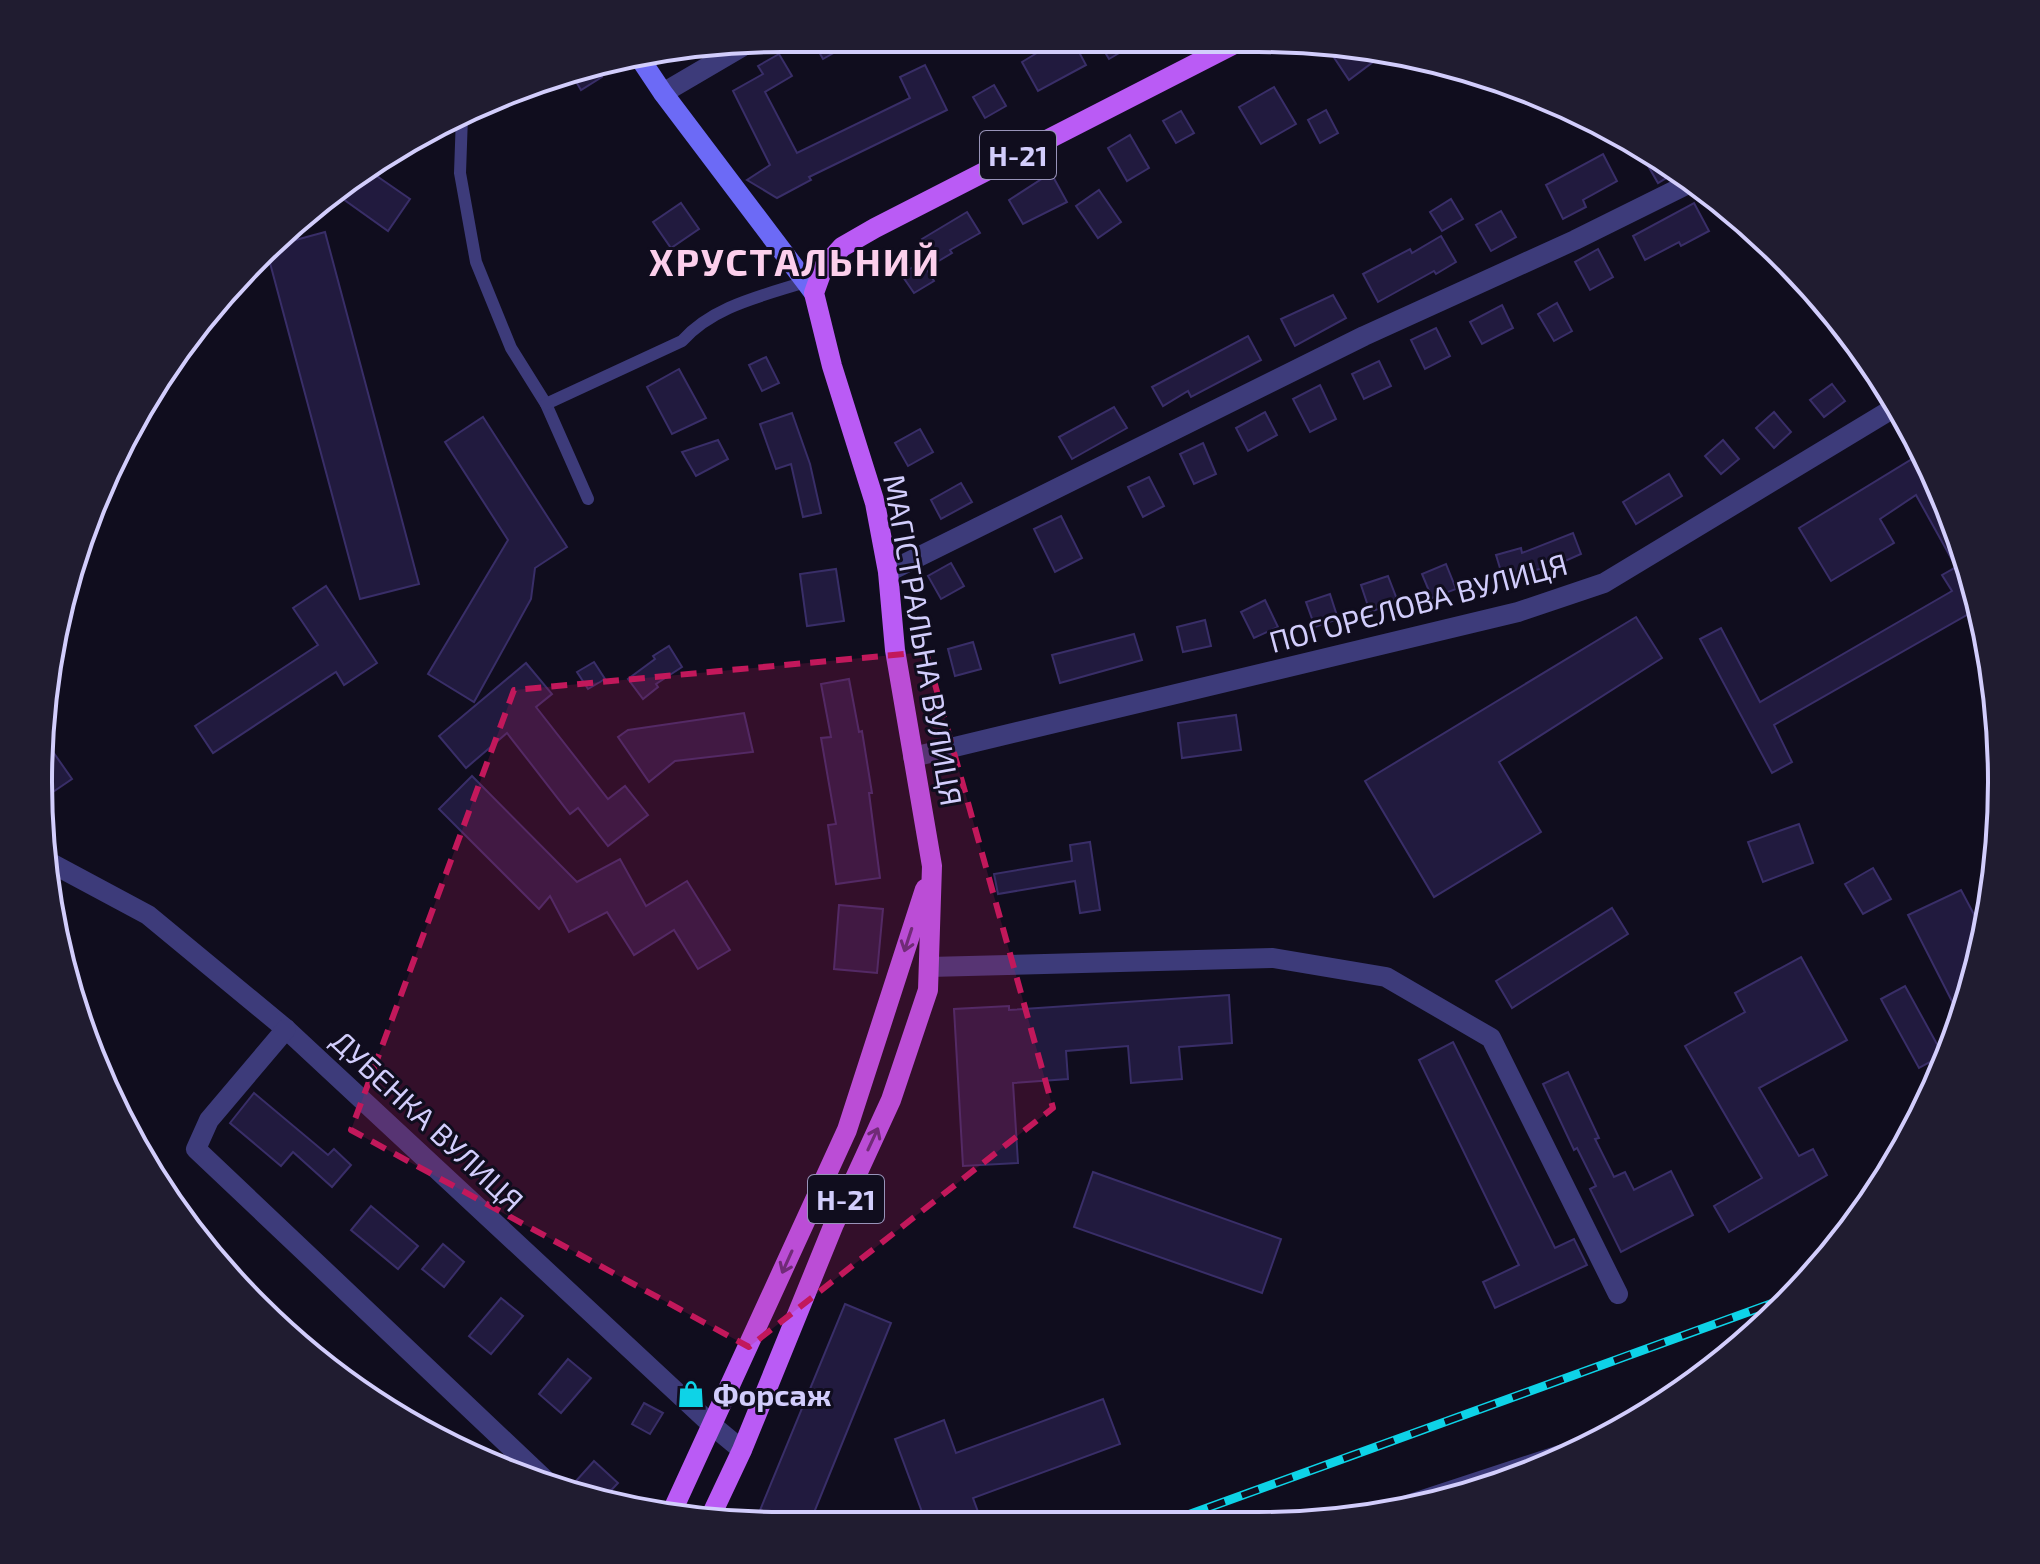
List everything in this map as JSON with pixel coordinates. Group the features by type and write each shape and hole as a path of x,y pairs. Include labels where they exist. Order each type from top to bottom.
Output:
{"main road":[{"name":"Н-21","path":"809,287 842,247 864,234 1219,52"},
{"name":"МАГІСТРАЛЬНА ВУЛИЦЯ","path":"714,1508 742,1450 834,1224 891,1100 928,990 932,866 895,650 888,572 875,503 809,287"},
{"name":"МАГІСТРАЛЬНА ВУЛИЦЯ","path":"676,1504 847,1130 932,866"}],"street":[{"path":"663,93 729,54"},
{"name":"МАГІСТРАЛЬНА ВУЛИЦЯ","path":"644,65 809,287"},
{"path":"888,572 1364,336 1681,187"},
{"name":"ПОГОРЄЛОВА ВУЛИЦЯ","path":"913,757 1518,612 1604,583 1887,412"},
{"name":"ДУБЕНКА ВУЛИЦЯ","path":"57,866 148,915 286,1029 742,1450"},
{"path":"929,967 1273,958 1386,977 1491,1038 1618,1294"},
{"path":"286,1029 209,1120 196,1149 532,1467"}],"lane":[{"path":"462,126 460,173 476,262 511,348 546,404 588,499"},
{"path":"546,404 682,341 694,327 735,305 809,287"}],"highlighted area":[{"path":"926,652 1053,1108 749,1347 351,1130 514,690"}],"building":[{"path":"819,52 835,52 823,59"},
{"path":"1039,52 1079,52 1086,65 1038,91 1022,62"},
{"path":"1105,52 1121,52 1109,59"},
{"path":"779,54 792,76 765,92 797,153 910,98 900,77 925,65 947,110 809,177 811,180 777,198 747,180 770,165 733,91 763,74 758,66"},
{"path":"1333,56 1374,62 1349,80"},
{"path":"601,75 602,77 581,90 576,82"},
{"path":"994,85 1006,106 985,118 973,97"},
{"path":"1274,87 1296,124 1261,144 1239,107"},
{"path":"1326,110 1338,133 1320,143 1308,120"},
{"path":"1181,111 1194,133 1176,143 1163,121"},
{"path":"1130,135 1149,168 1127,181 1108,148"},
{"path":"1603,154 1617,181 1583,200 1586,207 1563,219 1546,185"},
{"path":"1648,165 1667,177 1658,183"},
{"path":"1051,173 1067,202 1023,224 1009,200"},
{"path":"376,175 410,199 388,231 343,199"},
{"path":"1099,190 1121,222 1098,238 1076,206"},
{"path":"1451,199 1463,219 1442,231 1430,212"},
{"path":"681,203 699,229 671,248 653,222"},
{"path":"1694,203 1709,231 1645,260 1633,236"},
{"path":"1501,211 1516,237 1491,251 1476,225"},
{"path":"967,212 980,233 950,250 952,253 937,262 922,239"},
{"path":"325,232 419,584 360,599 270,262 293,241"},
{"path":"1441,236 1456,262 1378,302 1363,274 1410,249 1412,253"},
{"path":"1598,249 1613,277 1590,290 1575,262"},
{"path":"922,262 934,281 914,293 901,274"},
{"path":"1333,295 1346,318 1295,346 1281,319"},
{"path":"1557,303 1572,331 1554,341 1538,314"},
{"path":"1502,305 1513,328 1482,344 1470,322"},
{"path":"1436,328 1450,356 1425,369 1411,340"},
{"path":"1248,336 1261,360 1191,397 1188,391 1163,406 1152,387"},
{"path":"766,357 779,383 762,391 749,365"},
{"path":"1379,361 1391,386 1364,399 1352,374"},
{"path":"679,369 706,418 672,434 647,387"},
{"path":"1832,384 1845,401 1824,417 1810,400"},
{"path":"1320,385 1336,419 1310,432 1293,399"},
{"path":"1114,407 1127,428 1072,459 1059,437"},
{"path":"1265,412 1277,435 1248,451 1236,428"},
{"path":"1774,412 1791,432 1774,448 1756,428"},
{"path":"792,413 810,464 821,513 803,517 791,464 776,469 760,424"},
{"path":"483,417 567,547 535,568 531,599 474,702 428,674 508,540 445,442"},
{"path":"920,429 933,452 908,466 895,443"},
{"path":"718,440 728,459 696,476 682,452"},
{"path":"1723,440 1739,459 1721,474 1705,456"},
{"path":"1203,443 1216,474 1194,484 1180,454"},
{"path":"1913,459 1954,563 1916,495 1880,519 1894,543 1831,581 1799,528"},
{"path":"1669,474 1682,496 1636,524 1623,502"},
{"path":"1149,477 1164,506 1143,517 1128,487"},
{"path":"961,483 972,502 941,519 931,500"},
{"path":"1061,516 1082,558 1055,572 1034,529"},
{"path":"1573,533 1581,554 1556,565 1503,578 1496,555 1521,548 1522,553"},
{"path":"951,563 964,586 941,599 928,576"},
{"path":"1446,564 1456,589 1432,598 1422,574"},
{"path":"1955,567 1968,614 1774,725 1792,762 1772,773 1700,639 1721,628 1760,702 1952,591 1942,575"},
{"path":"836,569 844,621 807,626 800,574"},
{"path":"1388,576 1398,602 1370,612 1361,585"},
{"path":"326,586 377,663 344,685 336,672 213,753 195,726 318,645 293,608"},
{"path":"1330,594 1338,619 1315,627 1306,602"},
{"path":"1265,600 1278,627 1254,638 1241,612"},
{"path":"1636,617 1662,658 1499,762 1541,832 1434,897 1365,781"},
{"path":"1205,620 1211,646 1183,652 1177,627"},
{"path":"1134,634 1142,660 1060,683 1052,655"},
{"path":"973,642 981,669 955,676 948,649"},
{"path":"669,646 682,667 656,684 658,687 643,699 628,679"},
{"path":"594,662 605,679 588,689 577,672"},
{"path":"526,663 552,694 536,707 608,799 625,786 648,815 608,846 578,808 570,814 507,733 466,768 439,736"},
{"path":"849,679 859,732 862,731 872,793 869,793 880,878 836,884 828,825 836,824 821,738 831,737 821,684"},
{"path":"744,713 753,752 675,761 649,782 618,737 628,730"},
{"path":"1236,715 1241,750 1182,758 1178,723"},
{"path":"53,752 72,779 52,792"},
{"path":"472,776 577,882 620,859 646,906 687,881 730,950 698,969 674,930 634,955 607,912 569,932 550,896 539,909 439,809"},
{"path":"1799,824 1813,863 1763,882 1748,842"},
{"path":"1090,842 1100,910 1080,913 1075,881 998,894 994,874 1072,861 1070,845"},
{"path":"1873,868 1891,899 1863,914 1845,884"},
{"path":"1961,890 1975,917 1953,1003 1908,915"},
{"path":"839,905 883,909 877,973 834,969"},
{"path":"1612,908 1628,934 1512,1008 1496,981"},
{"path":"1801,957 1847,1040 1759,1088 1799,1156 1813,1149 1827,1175 1729,1232 1714,1206 1762,1178 1685,1046 1745,1012 1735,993"},
{"path":"1905,986 1938,1046 1932,1061 1919,1068 1881,999"},
{"path":"1229,995 1232,1043 1179,1047 1182,1079 1131,1083 1128,1046 1066,1051 1068,1079 1013,1083 1018,1163 963,1166 954,1009 1009,1006 1009,1010"},
{"path":"1453,1042 1555,1248 1574,1239 1587,1265 1495,1308 1483,1282 1519,1265 1419,1060"},
{"path":"1568,1072 1614,1177 1625,1172 1634,1190 1671,1171 1693,1215 1621,1252 1590,1189 1596,1186 1577,1148 1574,1150 1543,1084"},
{"path":"254,1093 328,1155 334,1149 351,1165 332,1187 293,1152 281,1166 230,1123"},
{"path":"1093,1172 1281,1239 1262,1293 1074,1227"},
{"path":"371,1206 418,1246 398,1269 351,1230"},
{"path":"443,1244 464,1262 444,1287 422,1269"},
{"path":"501,1298 523,1316 491,1354 469,1336"},
{"path":"845,1304 891,1323 814,1512 760,1511"},
{"path":"568,1359 591,1378 561,1413 539,1394"},
{"path":"1103,1399 1120,1444 973,1498 978,1512 922,1512 895,1439 944,1420 956,1453"},
{"path":"644,1403 663,1413 650,1434 632,1424"},
{"path":"594,1461 618,1483 610,1491 576,1481"}],"railway":[{"path":"1196,1512 1766,1305"}],"place":[{"name":"Форсаж","path":"691,1394"}],"district":[{"name":"ХРУСТАЛЬНИЙ","path":"795,261"}]}
